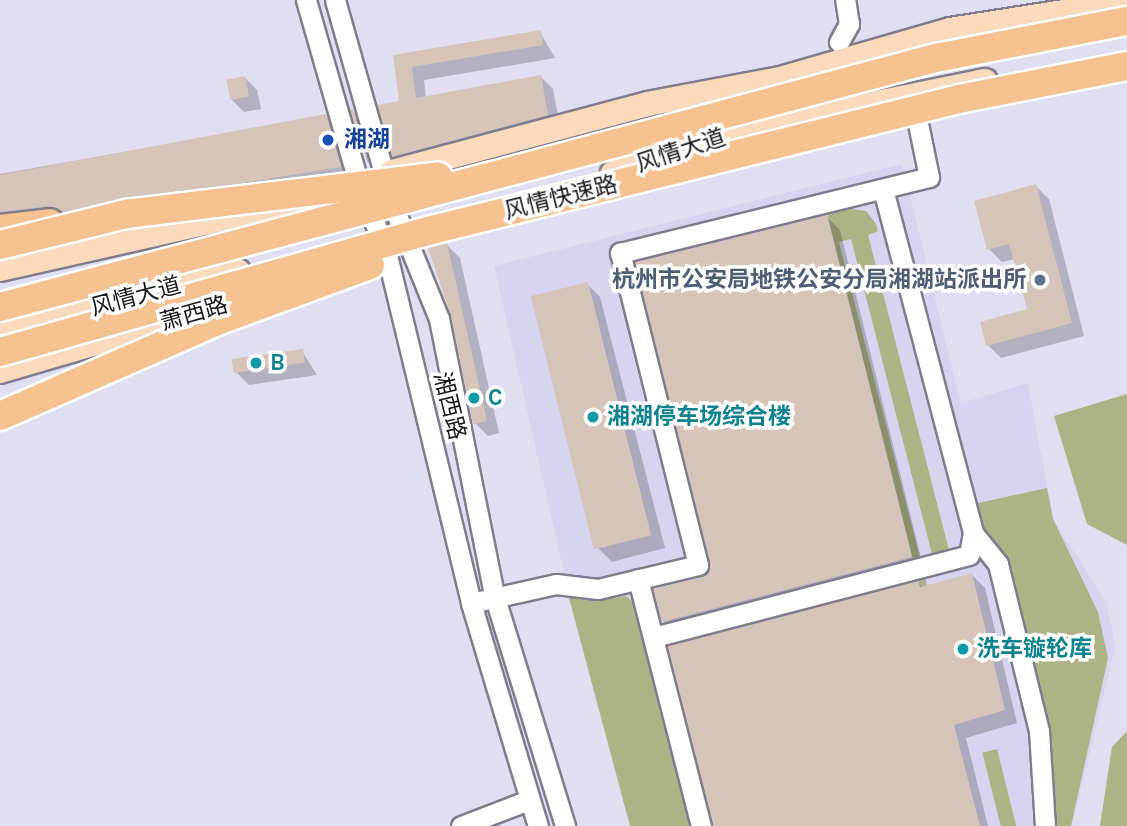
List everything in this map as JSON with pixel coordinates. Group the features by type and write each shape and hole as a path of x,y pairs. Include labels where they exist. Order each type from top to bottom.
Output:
{"highway":[{"name":"风情快速路","path":"0,307 538,167 936,58 1127,22"},
{"name":"风情快速路","path":"0,352 432,230 959,99 1127,66"},
{"path":"0,416 47,394 311,286 723,159"},
{"path":"0,229 538,167"},
{"path":"0,245 126,214"},
{"path":"0,426 47,394"}],"main road":[{"name":"风情大道","path":"0,270 270,211 358,181 647,104 780,79 950,30 1127,2"},
{"name":"风情大道","path":"0,333 281,260 386,251 749,129 912,93 1127,58"},
{"path":"384,210 661,130 780,79"},
{"name":"萧西路","path":"0,371 386,251"}],"street":[{"name":"湘西路","path":"306,0 358,181 410,242 439,319 495,597 565,826"},
{"name":"湘西路","path":"335,0 385,174 386,251 471,603 538,826"},
{"path":"839,42 849,24 845,0"},
{"path":"471,603 556,584 598,589 698,565 620,253 929,177 912,93"},
{"path":"883,188 973,533 998,564 1039,730 1045,826"},
{"path":"654,637 969,555 973,533"},
{"path":"638,579 701,826"},
{"path":"461,826 529,800"}],"shaded area":[{"path":"902,164 961,403 1028,383 1053,519 1106,602 1115,647 1072,826 630,826 573,612 494,266"}],"green space":[{"path":"850,209 866,211 876,224 878,231 868,235 950,554 933,558 851,239 839,242 927,585 920,588 827,213"},
{"path":"1127,394 1127,545 1087,524 1054,416"},
{"path":"1047,488 1053,519 1098,612 1108,658 1071,826 1053,826 1047,715 1004,557 981,529 974,504"},
{"path":"568,594 595,601 626,596 635,604 690,826 630,826"},
{"path":"1127,731 1127,826 1100,826 1112,747"},
{"path":"997,749 1016,826 1001,826 982,753"}],"building":[{"path":"541,30 543,45 412,67 416,98 541,75 548,115 392,157 377,105 399,101 393,55"},
{"path":"245,76 249,97 230,100 226,80"},
{"path":"353,109 368,162 350,110"},
{"path":"326,114 341,167 63,212 49,206 0,212 0,175"},
{"name":"杭州市公安局地铁公安分局湘湖站派出所","path":"1036,184 1072,323 986,346 980,322 1027,309 1009,244 987,250 974,201"},
{"path":"827,215 912,557 662,622 653,589 702,577 710,563 635,262"},
{"path":"447,243 487,421 473,424 451,316 428,248"},
{"name":"湘湖停车场综合楼","path":"588,282 651,535 594,550 531,296"},
{"name":"B","path":"303,349 305,363 234,373 232,359"},
{"path":"972,573 1005,710 954,725 980,826 713,826 668,646 918,581 920,587"}],"place":[{"name":"湘湖","path":"328,140"},
{"name":"杭州市公安局地铁公安分局湘湖站派出所","path":"1040,280"},
{"name":"B","path":"256,363"},
{"name":"C","path":"474,398"},
{"name":"湘湖停车场综合楼","path":"593,417"},
{"name":"洗车镟轮库","path":"963,649"}]}
